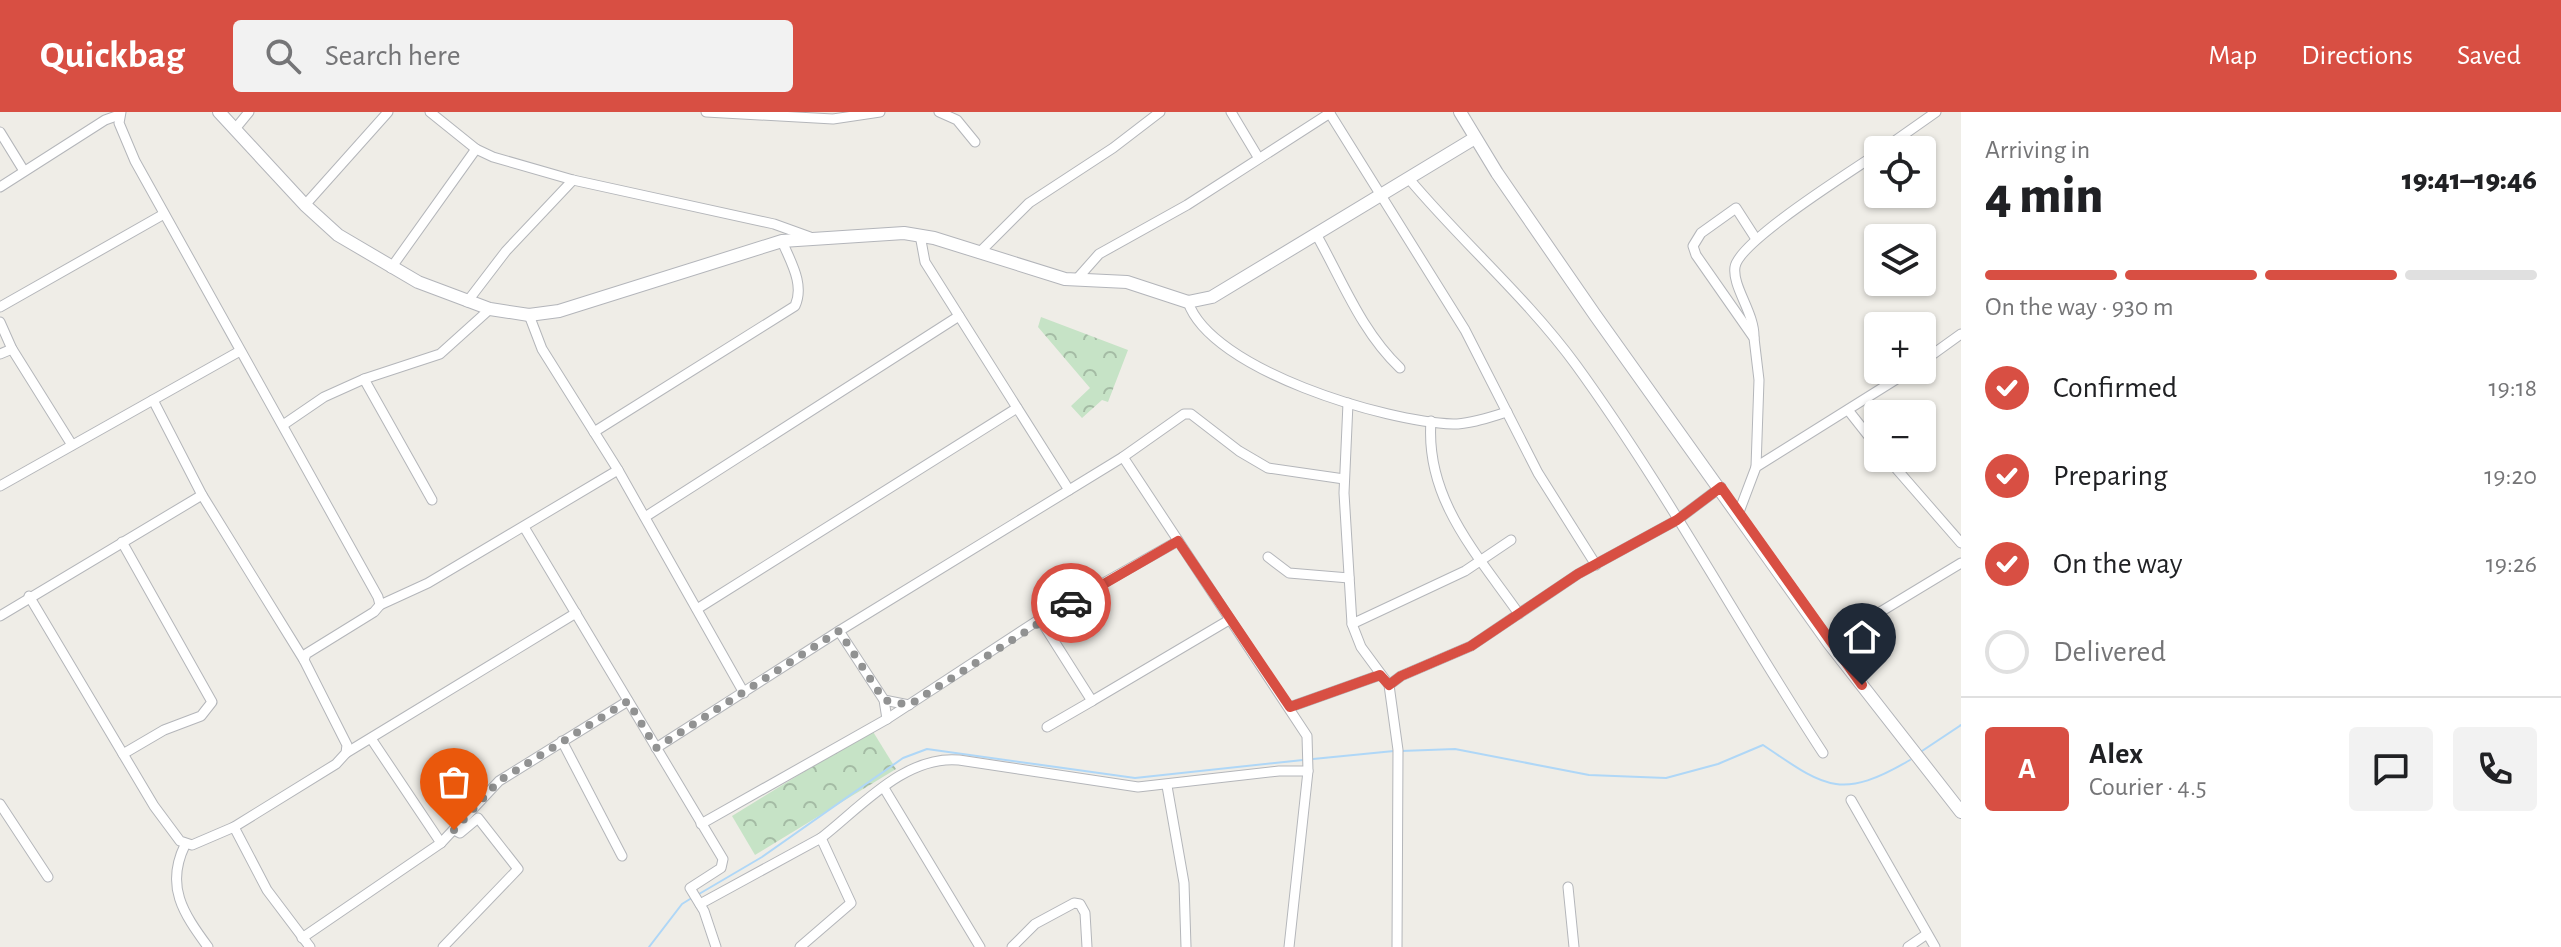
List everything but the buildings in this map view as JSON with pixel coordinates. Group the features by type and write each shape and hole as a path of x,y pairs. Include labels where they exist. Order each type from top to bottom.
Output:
{"street":[{"path":"219,112 305,205 338,235 391,268 467,302 529,315 577,307 782,241 810,237 920,235 1076,280 1127,282 1188,302 1212,297 1475,138"},
{"path":"235,129 249,112"},
{"path":"305,205 388,112"},
{"path":"430,112 476,149 493,157 573,180 774,224 810,237"},
{"path":"706,112 833,119 880,112"},
{"path":"939,112 957,120 975,142"},
{"path":"979,253 1029,203 1113,148 1160,112"},
{"path":"1231,112 1258,157"},
{"path":"1460,112 1595,315 1739,512 1829,643 1961,812"},
{"path":"1902,136 1936,112"},
{"path":"1076,280 1099,254 1187,205 1330,113 1379,197 1465,330 1538,473 1596,565"},
{"path":"0,187 120,114 135,161 380,605"},
{"path":"0,132 24,171"},
{"path":"391,268 476,149"},
{"path":"1739,512 1756,467 1759,380 1755,323 1735,272 1738,258 1756,239 1864,162"},
{"path":"467,302 506,251 573,180"},
{"path":"1410,180 1532,311 1574,362 1823,753"},
{"path":"1754,338 1696,255 1693,246 1701,233 1736,208 1756,239"},
{"path":"0,307 164,214"},
{"path":"1316,234 1376,345 1400,368"},
{"path":"920,235 925,262 1069,490"},
{"path":"594,432 795,306 800,296 795,273 782,241"},
{"path":"1188,302 1197,324 1222,344 1314,392 1348,403 1431,421 1463,424 1507,412"},
{"path":"283,425 324,397 364,379 440,354 490,309"},
{"path":"529,315 542,349 618,470 744,693"},
{"path":"645,517 959,316"},
{"path":"0,322 12,349 72,445"},
{"path":"1936,352 1961,334"},
{"path":"0,354 12,349"},
{"path":"0,486 240,351"},
{"path":"364,379 432,500"},
{"path":"1756,467 1889,384"},
{"path":"153,400 202,495 304,660 342,735 346,753"},
{"path":"1348,403 1344,479 1352,624 1361,647 1389,685 1398,754 1397,947"},
{"path":"697,609 1017,408"},
{"path":"1848,410 1864,430"},
{"path":"656,748 839,631 1123,457 1156,431 1191,414 1239,451 1268,468 1344,479"},
{"path":"1431,421 1434,473 1456,527 1519,614"},
{"path":"1123,457 1307,736 1308,765 1289,947"},
{"path":"304,660 306,654 380,605 428,583 618,470"},
{"path":"1899,472 1961,543"},
{"path":"1389,685 1401,676 1471,646 1596,565 1677,520 1721,487"},
{"path":"0,616 202,495"},
{"path":"524,527 723,864 690,887 716,947"},
{"path":"1352,624 1482,561 1511,540"},
{"path":"701,824 887,719 1040,619 1178,541"},
{"path":"122,542 212,702 201,716 164,730 123,754"},
{"path":"1268,557 1289,573 1349,578"},
{"path":"1829,643 1961,563"},
{"path":"29,596 154,806 185,845"},
{"path":"208,947 194,928 177,889 176,864 185,845 234,827 336,764 346,753 372,740 576,613"},
{"path":"1040,619 1092,701"},
{"path":"1047,727 1229,620"},
{"path":"839,631 884,700 887,719"},
{"path":"1290,707 1380,675"},
{"path":"884,700 909,705"},
{"path":"302,938 441,843 499,781 628,701"},
{"path":"372,740 441,843"},
{"path":"562,741 622,856"},
{"path":"695,899 821,838 884,788 923,763 943,759 1097,783 1167,786 1308,765"},
{"path":"1167,786 1184,883 1186,947"},
{"path":"884,788 980,947"},
{"path":"1851,800 1935,947"},
{"path":"0,804 48,877"},
{"path":"443,947 518,869 478,818 460,833 454,830"},
{"path":"234,827 267,890 310,947"},
{"path":"800,947 851,903 821,838"},
{"path":"1568,887 1574,947"},
{"path":"1012,947 1035,924 1074,903 1080,904 1085,913 1087,947"},
{"path":"1908,947 1927,934"}],"green space":[{"path":"1041,317 1128,350 1108,402 1102,400 1082,418 1071,406 1090,388 1038,327"},
{"path":"872,730 896,769 755,855 732,816"}],"waterway":[{"path":"1922,751 1961,725"},
{"path":"1401,751 1455,749 1589,775 1666,778 1718,764 1763,745 1802,771 1834,784 1866,781 1910,760"},
{"path":"699,894 762,857 903,758 927,749 1135,778 1303,760"},
{"path":"1313,759 1394,751"},
{"path":"649,947 682,904 690,899"}],"way so far":[{"path":"454,830 499,781 628,701 656,748 839,631 884,700 909,705 1040,619 1071,603"}],"route":[{"path":"1071,603 1178,541 1290,707 1331,689 1380,675 1389,685 1401,676 1471,646 1578,574 1677,520 1721,487 1829,643 1862,685"}]}
